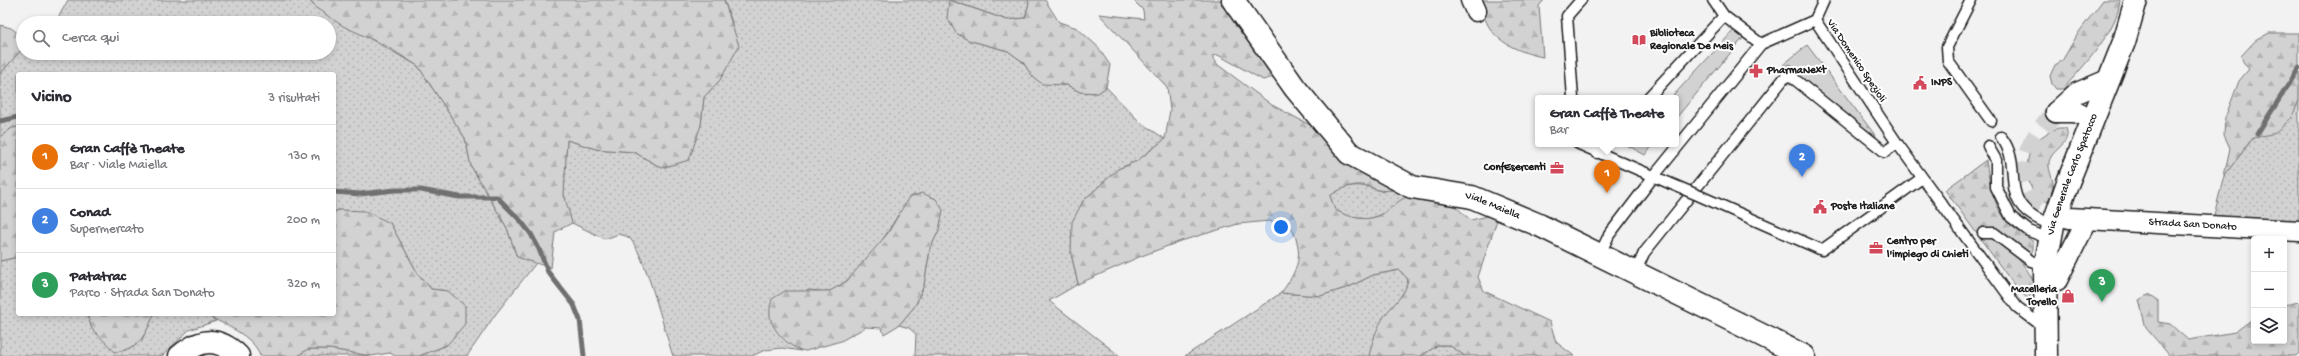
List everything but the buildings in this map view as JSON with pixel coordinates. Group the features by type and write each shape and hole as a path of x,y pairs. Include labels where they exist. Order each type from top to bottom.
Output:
{"main road":[{"name":"Viale Maiella","path":"1233,0 1295,88 1349,153 1412,187 1472,197 1539,226 1804,356"},
{"name":"Via Generale Carlo Spatocco","path":"2046,356 2045,274 2065,225 2094,118 2130,24 2136,0"},
{"path":"180,356 200,343 216,342 229,347 238,356"}],"street":[{"path":"2094,118 2075,112 2056,112 2077,93 2110,78"},
{"name":"Strada San Donato","path":"2065,225 2110,219 2299,231"},
{"path":"2045,274 2057,280 2065,225"}],"lane":[{"path":"1573,95 1566,16 1581,0"},
{"path":"1679,145 1761,44 1724,16 1713,0"},
{"path":"1815,20 1824,0"},
{"path":"1971,0 1947,47 1948,61 1991,121"},
{"path":"1651,95 1724,16"},
{"name":"Via Domenico Spezioli","path":"1761,44 1815,20 1897,143 2017,307 2046,328"},
{"path":"1635,272 1644,253 1789,73 1885,152 1897,143"},
{"path":"2001,137 2010,153 2013,185 2018,200 2032,216 2065,225"},
{"path":"1988,146 1996,160 1996,187 2011,217 2029,232 2065,225"},
{"path":"1585,147 1822,250 1922,178"},
{"path":"1597,153 1602,147"},
{"path":"1599,256 1609,235 1678,147"},
{"path":"1983,233 1994,233 2031,261 2045,274"}],"green space":[{"path":"68,0 309,0 316,8 330,16 59,16"},
{"path":"309,0 724,0 739,46 720,80 704,97 701,125 689,160 662,168 634,152 596,149 567,140 564,194 572,223 555,232 551,268 517,257 507,228 471,166 465,138 418,66 386,46 343,26 336,21 336,16 328,16 316,8"},
{"path":"724,0 950,0 956,33 968,40 1008,51 1023,62 1032,76 1057,85 1067,85 1080,92 1098,93 1106,87 1140,122 1165,139 1137,161 1118,169 1083,201 1071,253 1078,284 1049,301 1120,356 915,356 916,334 909,328 899,325 915,306 924,285 930,249 939,230 898,215 870,257 851,277 830,291 808,290 783,338 801,351 782,348 765,350 752,356 673,356 654,292 641,257 634,244 628,237 619,234 605,239 572,223 567,213 564,193 564,172 567,140 596,149 634,152 662,168 701,125 704,97 720,80 732,22"},
{"path":"949,0 1007,20 1025,18 1029,3 1028,0 1045,0 1059,22 1077,28 1097,46 1110,65 1106,87 1098,93 1080,92 1067,85 1042,84 1032,76 1023,62 1008,51 968,40 956,33 947,18"},
{"path":"950,0 1028,0 1029,3 1025,18 1007,20"},
{"path":"1133,0 1230,0 1270,66 1274,77 1263,80 1218,55 1212,56 1218,65 1272,105 1310,125 1344,154 1395,182 1392,190 1388,191 1362,185 1342,189 1330,196 1335,210 1353,217 1366,219 1384,213 1404,198 1416,197 1434,199 1452,204 1471,220 1492,215 1497,220 1478,277 1484,291 1550,322 1556,342 1574,356 1465,356 1449,345 1438,345 1421,356 1369,356 1373,340 1380,324 1385,315 1402,294 1408,279 1399,270 1373,275 1349,287 1320,296 1281,293 1292,277 1298,262 1298,245 1291,227 1269,221 1238,224 1181,241 1139,257 1078,284 1071,253 1072,222 1083,201 1118,169 1137,161 1165,139 1170,110 1167,87 1099,14 1144,19 1143,10"},
{"path":"1480,0 1544,0 1539,6 1543,57 1518,50 1502,41 1490,29 1483,14"},
{"path":"2103,0 2120,0 2118,12 2113,23 2098,48 2080,70 2063,89 2056,89 2052,84 2050,76 2055,65 2062,61 2079,32"},
{"path":"336,19 418,66 465,138 471,166 507,228 517,257 536,263 495,315 467,356 419,356 447,345 448,291 431,289 418,274 390,223 339,210 336,211 336,72 16,72 16,127 12,128 0,137 0,74 16,56 16,60 336,60"},
{"path":"0,25 11,28 16,32 16,56 0,74"},
{"path":"1734,30 1743,38 1679,114 1679,95 1674,95"},
{"path":"2269,33 2299,33 2299,100 2292,117 2276,133 2253,138 2224,176 2230,148 2224,135 2225,118 2239,81 2249,69 2244,64 2241,56 2255,41"},
{"path":"1807,45 1881,143 1878,145 1783,65"},
{"path":"2299,64 2299,223 2213,219 2224,176 2253,138"},
{"path":"16,127 16,257 0,261 0,137 12,128"},
{"path":"2058,128 2066,128 2067,134 2064,143 2054,153 2049,162 2053,187 2048,202 2038,197 2030,185 2027,170 2028,162 2031,148 2035,143 2046,134"},
{"path":"1631,147 1652,147 1645,155"},
{"path":"1986,160 1991,187 2001,213 2013,227 2033,242 2031,254 2021,250 1997,229 1991,235 1995,240 2007,246 2011,250 2031,277 2034,284 2032,293 2028,299 2017,289 1945,190"},
{"path":"1395,182 1437,198 1397,203 1384,214 1368,219 1349,217 1335,210 1330,196 1349,186 1369,187 1383,192"},
{"path":"922,193 936,199 943,210 939,230 930,249 924,285 915,306 899,325 884,334 882,328 866,327 841,341 806,351 800,350 788,343 778,333 771,321 770,311 772,299 785,291 830,291 847,281 888,233 909,197"},
{"path":"336,211 365,211 390,223 418,274 431,289 448,291 465,306 465,324 447,345 419,356 395,356 390,353 371,356 330,349 308,349 298,356 260,356 257,349 244,336 209,316 336,316"},
{"path":"16,257 16,316 88,316 92,329 141,342 153,316 208,316 216,321 189,330 162,356 0,356 0,261"},
{"path":"1399,270 1408,279 1408,286 1379,327 1369,356 1185,356 1281,293 1320,296 1349,287 1373,275"},
{"path":"2149,294 2158,300 2158,322 2170,324 2188,340 2235,332 2251,320 2251,344 2287,344 2287,304 2299,302 2299,353 2296,356 2170,356 2146,328 2139,300"},
{"path":"88,316 153,316 148,328 140,340 130,348 123,351 115,352 92,329"},
{"path":"1438,345 1449,345 1465,356 1421,356"},
{"path":"308,349 330,349 371,356 298,356"}],"waterway":[{"path":"2257,134 2299,68"},
{"path":"0,121 16,117"},
{"path":"336,192 360,194 395,190 421,190 459,197 497,197 520,220 531,234 548,272 574,305 580,320 584,356"}],"tunnel":[{"path":"2056,112 2044,126 2034,142 2027,157 2024,173 2026,187 2033,200 2047,211 2069,218"}],"place":[{"name":"Biblioteca Regionale De Meis","path":"1639,40"},
{"name":"PharmaNext","path":"1756,71"},
{"name":"INPS","path":"1920,83"},
{"name":"ConfEsercenti","path":"1557,168"},
{"name":"Conad","path":"1802,177"},
{"name":"Gran Caffè Theate","path":"1607,193"},
{"name":"Poste Italiane","path":"1820,207"},
{"name":"Centro per l'impiego di Chieti","path":"1876,248"},
{"name":"Macelleria Torello","path":"2068,296"},
{"name":"Patatrac","path":"2102,302"}]}
